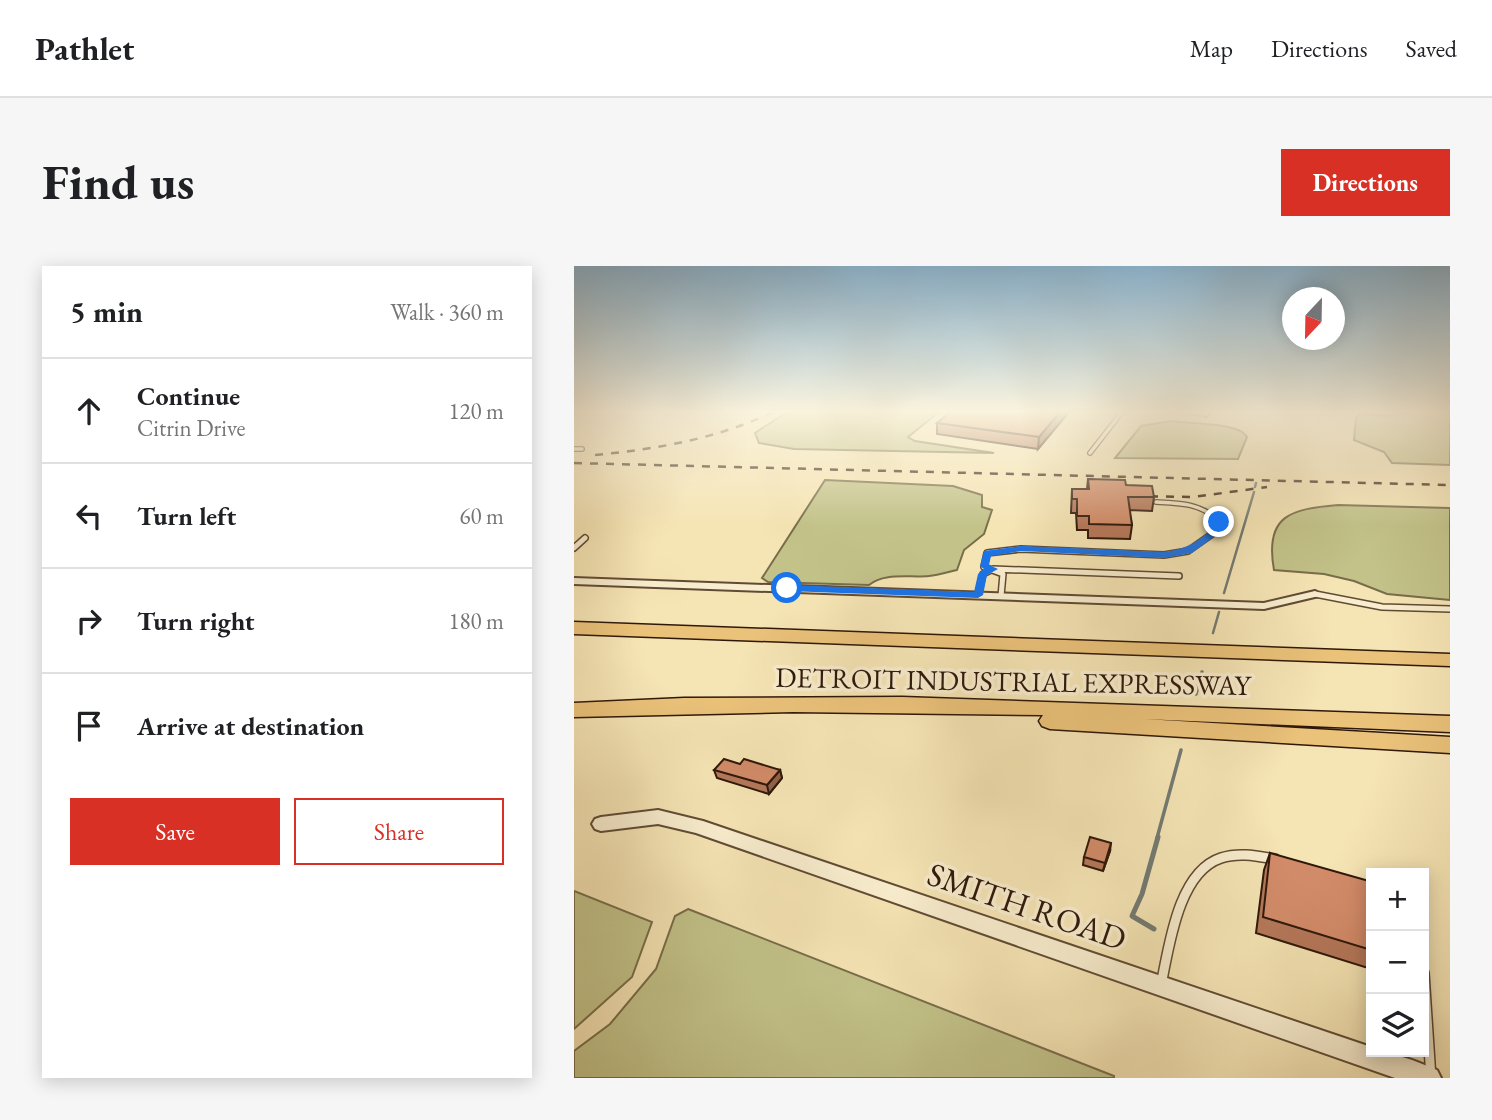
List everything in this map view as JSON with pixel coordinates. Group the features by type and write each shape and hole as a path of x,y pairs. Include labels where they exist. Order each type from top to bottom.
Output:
{"highway":[{"name":"DETROIT INDUSTRIAL EXPRESSWAY","path":"574,628 1450,660"},
{"name":"DETROIT INDUSTRIAL EXPRESSWAY","path":"574,709 903,704 1103,709 1450,724"},
{"path":"639,706 1007,719 1450,745"}],"street":[{"path":"574,581 1265,606 1315,594"},
{"name":"SMITH ROAD","path":"601,824 658,817 697,827 1430,1078"}],"lane":[{"path":"1001,596 1003,574 984,566 987,553 1021,549 1141,555 1188,551 1215,532 1219,522 1203,508 1156,502"},
{"path":"574,548 585,538"},
{"path":"978,595 983,574 993,569 1179,576"},
{"path":"1315,594 1382,607 1450,609"},
{"path":"1161,986 1181,900 1202,867 1227,854 1259,855 1284,862"},
{"path":"1425,994 1430,1078"}],"green space":[{"path":"839,450 974,450 994,453"},
{"path":"1122,450 1242,450 1238,459 1115,458"},
{"path":"1379,450 1450,450 1450,465 1392,463 1384,452"},
{"path":"825,480 953,486 982,495 982,507 992,510 984,534 964,550 957,570 929,576 882,578 869,585 768,582 762,578"},
{"path":"1338,505 1450,508 1450,600 1387,594 1354,581 1324,574 1274,570 1273,537 1277,526 1294,513"},
{"path":"574,891 652,922 632,977 574,1029"},
{"path":"688,909 1114,1078 574,1078 574,1051 610,1024 656,969 675,916"}],"building":[{"path":"1088,479 1125,480 1126,485 1152,486 1154,497 1128,497 1132,525 1089,524 1089,516 1077,516 1077,499 1072,499 1072,489 1089,489"},
{"path":"724,759 740,764 744,759 780,770 767,785 714,770"},
{"path":"1090,837 1111,843 1105,863 1084,857"},
{"path":"1270,853 1366,880 1366,948 1263,917"}],"waterway":[{"path":"1255,487 1256,483"},
{"path":"1224,593 1254,492"},
{"path":"1213,633 1219,612"},
{"path":"1196,694 1202,672"},
{"path":"1157,838 1181,750"},
{"path":"1154,929 1132,916 1142,894 1158,837"}],"railway":[{"path":"595,455 642,450"},
{"path":"574,463 1450,485"},
{"path":"1134,496 1193,497 1267,487"}],"route":[{"path":"787,588 978,595 983,574 993,569 984,566 987,553 1021,549 1164,555 1188,551 1215,532 1219,522"}]}
